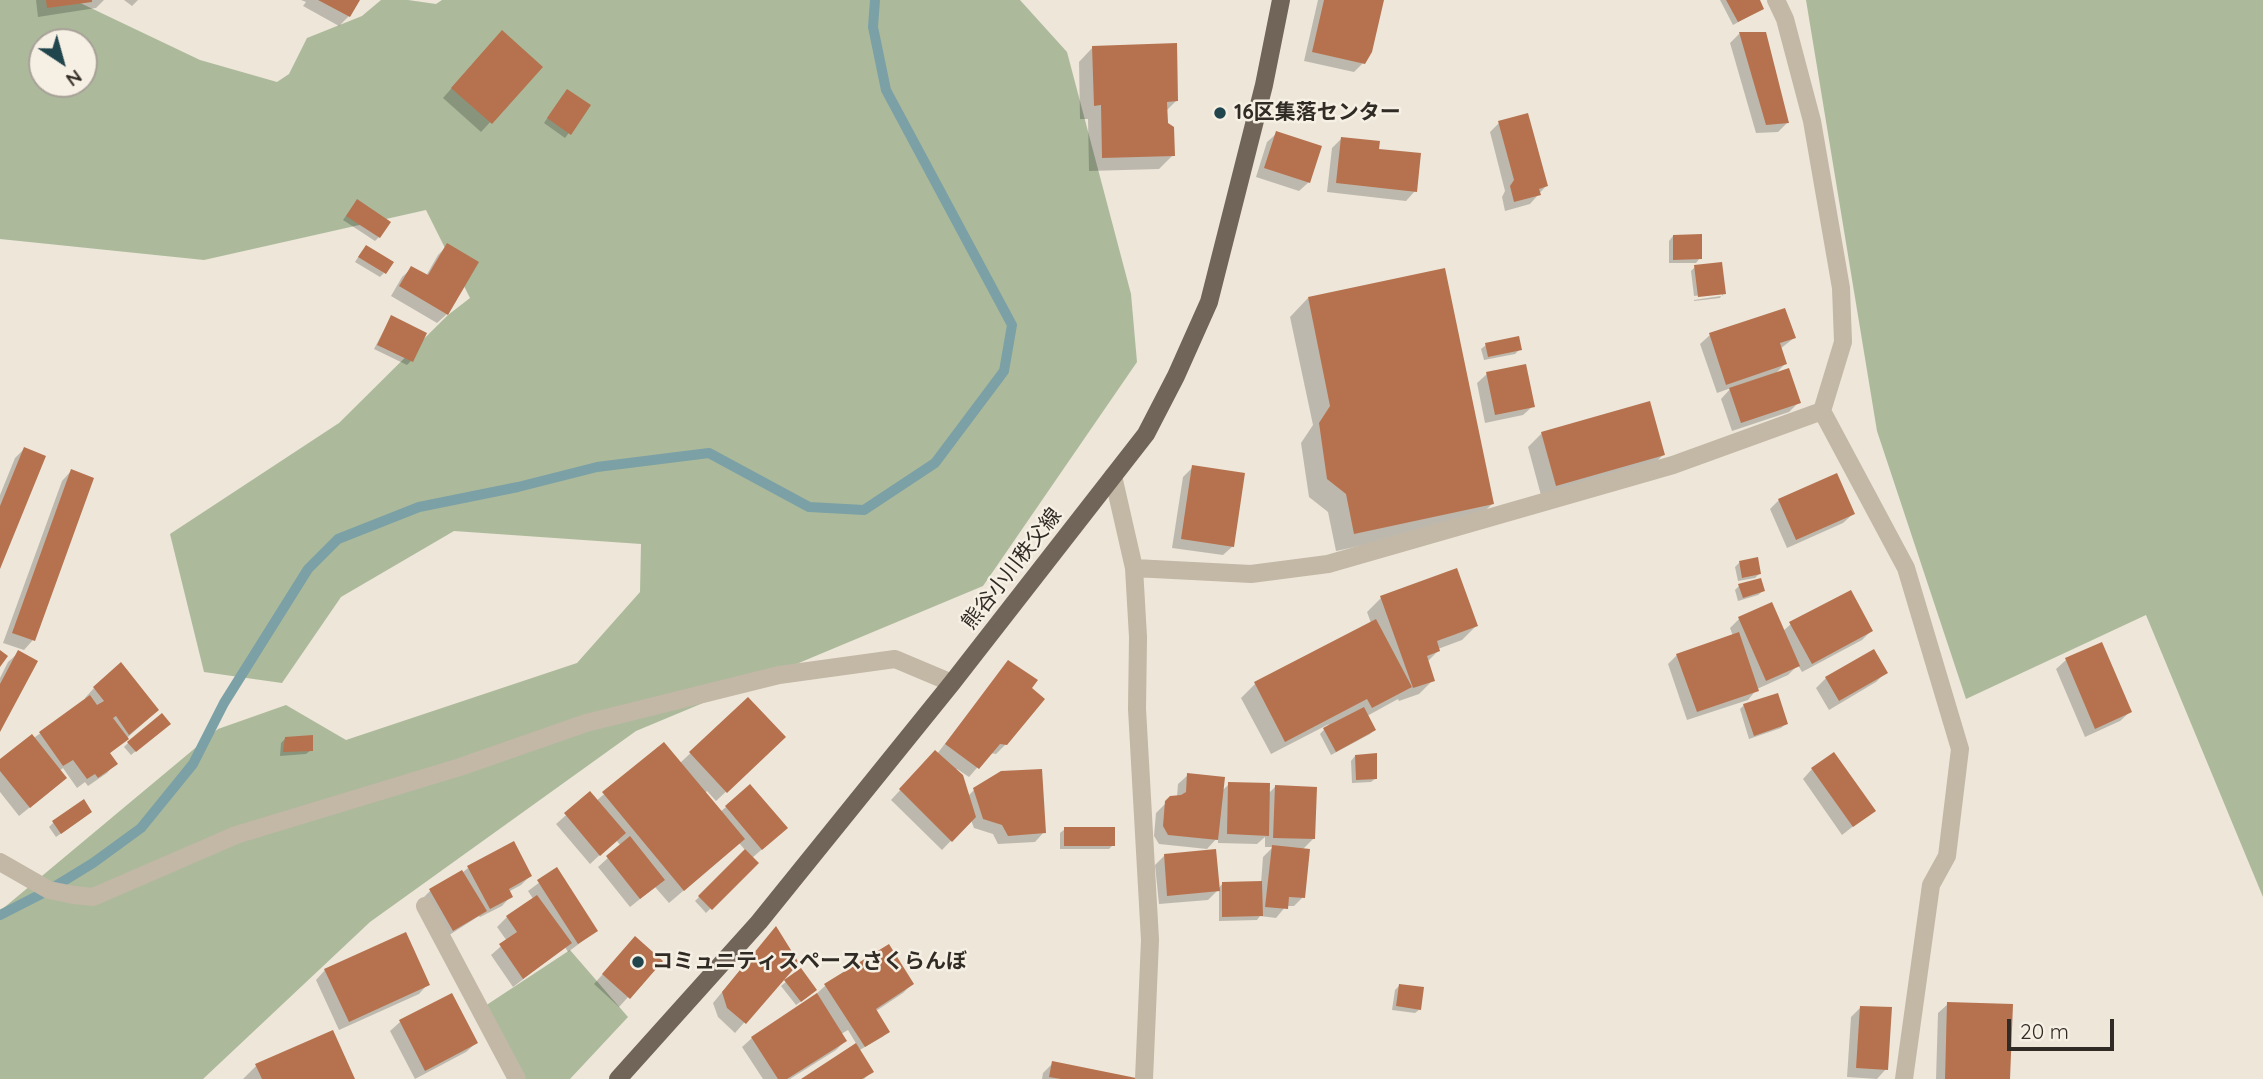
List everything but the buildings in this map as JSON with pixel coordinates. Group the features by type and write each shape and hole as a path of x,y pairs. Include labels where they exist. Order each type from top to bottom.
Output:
{"main road":[{"name":"熊谷小川秩父線","path":"618,1079 759,922 952,683 1146,434 1209,302 1264,85 1281,0"}],"street":[{"path":"1776,0 1785,19 1812,121 1841,288 1843,342 1822,411 1906,568 1959,749 1947,856 1931,885 1904,1079"},
{"path":"1134,568 1251,575 1328,564 1673,465 1822,411"},
{"path":"1113,476 1134,568 1138,637 1137,709 1150,940 1144,1079"},
{"path":"0,862 49,890 93,897 236,835 460,767 586,723 779,675 895,659 952,683"},
{"path":"425,906 517,1079"}],"green space":[{"path":"0,0 74,0 200,60 277,82 289,74 307,38 362,16 381,0 436,4 442,0 1020,0 1067,52 1131,294 1137,362 983,586 636,731 370,922 203,1079 0,1079 0,911 218,729 286,705 346,740 577,663 640,592 641,544 454,531 341,597 282,683 204,672 170,534 339,423 448,315 470,298 426,210 204,260 0,239"},
{"path":"1806,0 2263,0 2263,897 2146,615 1966,699 1877,431"},
{"path":"570,950 628,1017 570,1079 521,1079 485,1006"}],"waterway":[{"path":"0,915 93,863 141,828 193,764 224,703 308,569 338,539 419,507 518,487 597,467 709,453 809,507 864,510 935,463 1004,371 1012,325 886,90 873,27 875,0"}],"place":[{"name":"16区集落センター","path":"1220,113"},
{"name":"コミュニティスペースさくらんぼ","path":"638,962"}]}
